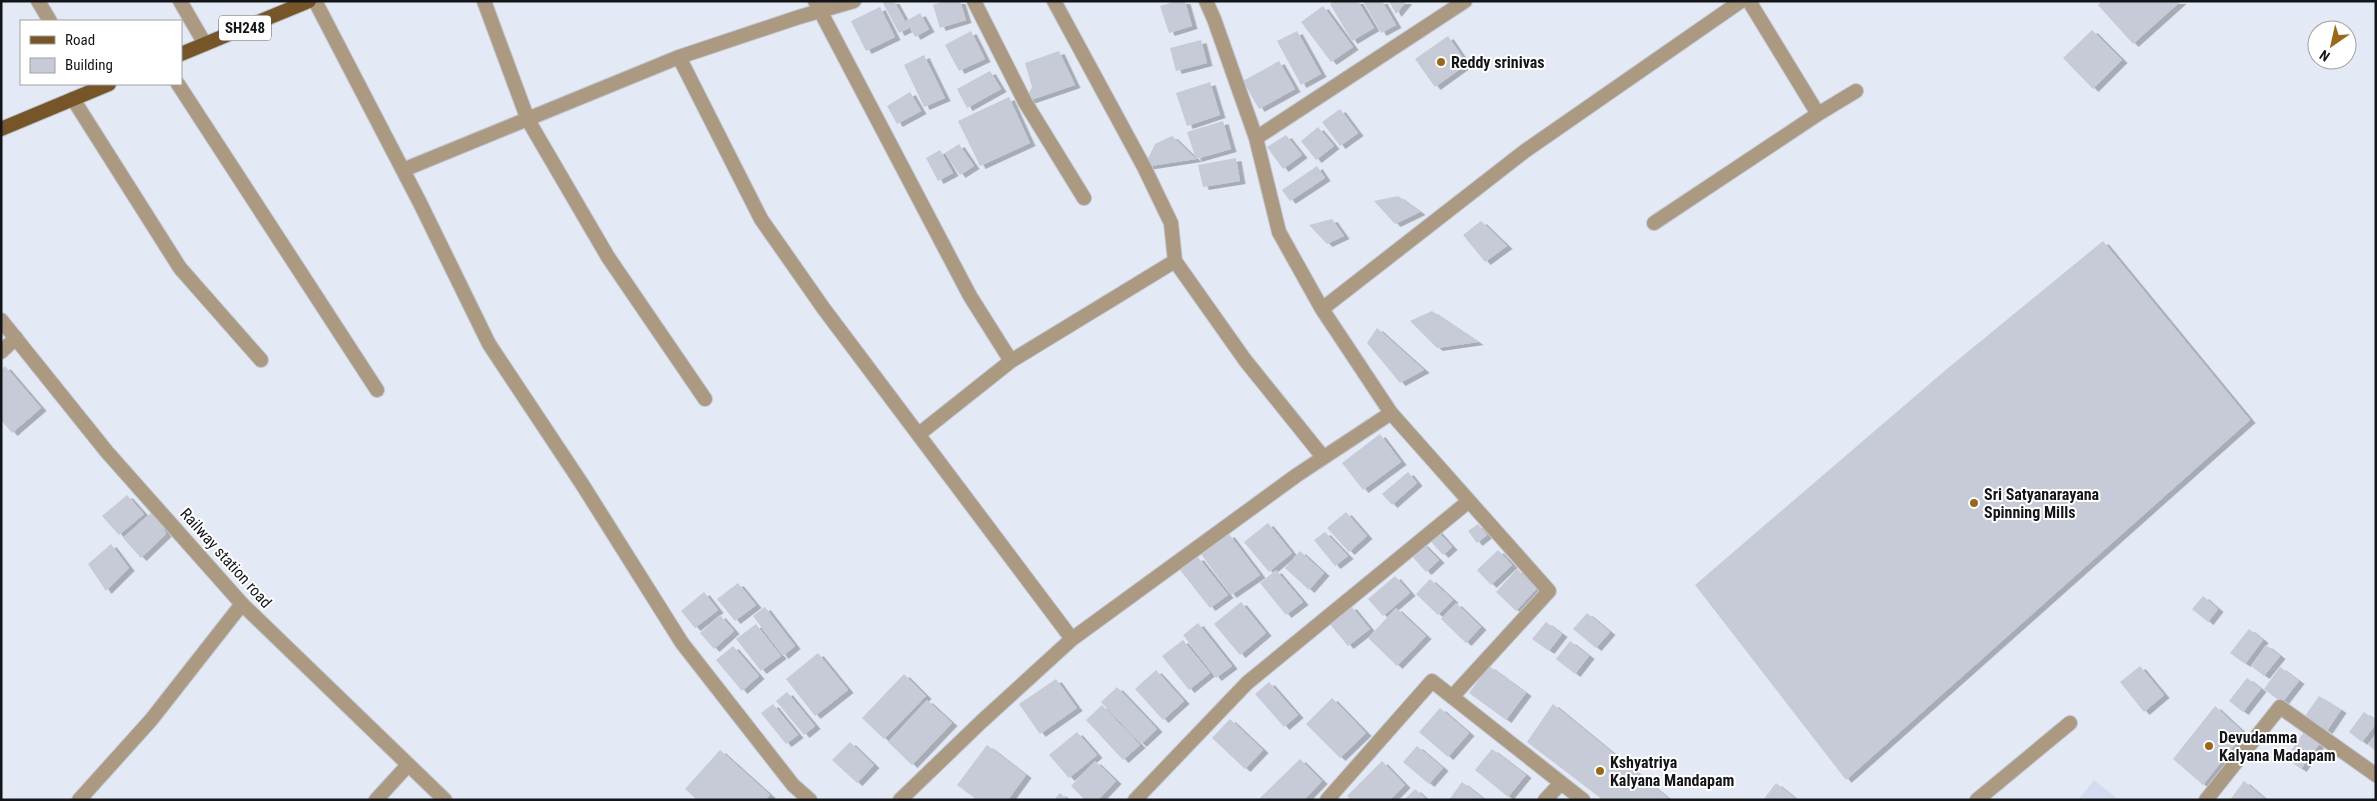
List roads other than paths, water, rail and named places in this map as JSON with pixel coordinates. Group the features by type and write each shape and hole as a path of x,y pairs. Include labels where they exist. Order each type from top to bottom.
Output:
{"main road":[{"name":"SH248","path":"182,54 309,1"},
{"path":"1,129 73,99 88,88 104,85"}],"street":[{"path":"38,1 49,20"},
{"path":"180,1 205,44"},
{"path":"316,1 403,170 489,344 582,484 682,643 793,785 810,800"},
{"path":"484,1 528,120 608,257 705,398"},
{"path":"403,170 679,57 817,6 854,1"},
{"path":"974,1 1025,102 1084,198"},
{"path":"1054,1 1144,167 1171,223 1176,261 1245,360 1324,458"},
{"path":"1206,1 1256,138 1279,232 1322,309 1391,413 1549,591 1452,697"},
{"path":"1256,138 1465,1"},
{"path":"1322,309 1525,152 1741,1"},
{"path":"1749,1 1818,114"},
{"path":"817,6 970,296 1011,362"},
{"path":"679,57 761,219 824,309 1072,639"},
{"path":"179,85 377,390"},
{"path":"1654,223 1818,114 1856,91"},
{"path":"73,99 180,268 261,360"},
{"path":"919,434 1011,362 1176,261"},
{"name":"Railway station road","path":"1,320 107,452 242,604 408,766 446,800"},
{"path":"1,352 16,338"},
{"path":"900,800 981,722 1072,639 1324,458 1391,413"},
{"path":"1135,800 1247,683 1469,502"},
{"path":"79,800 151,720 242,604"},
{"path":"1327,800 1432,680 1583,800"},
{"path":"2206,800 2280,707 2376,775"},
{"path":"1977,800 2070,723"},
{"path":"376,800 408,766"},
{"path":"1545,800 1562,783"}],"place":[{"name":"Reddy srinivas","path":"1441,62"},
{"name":"Sri Satyanarayana Spinning Mills","path":"1974,503"},
{"name":"Devudamma Kalyana Madapam","path":"2209,746"},
{"name":"Kshyatriya Kalyana Mandapam","path":"1600,771"}]}
